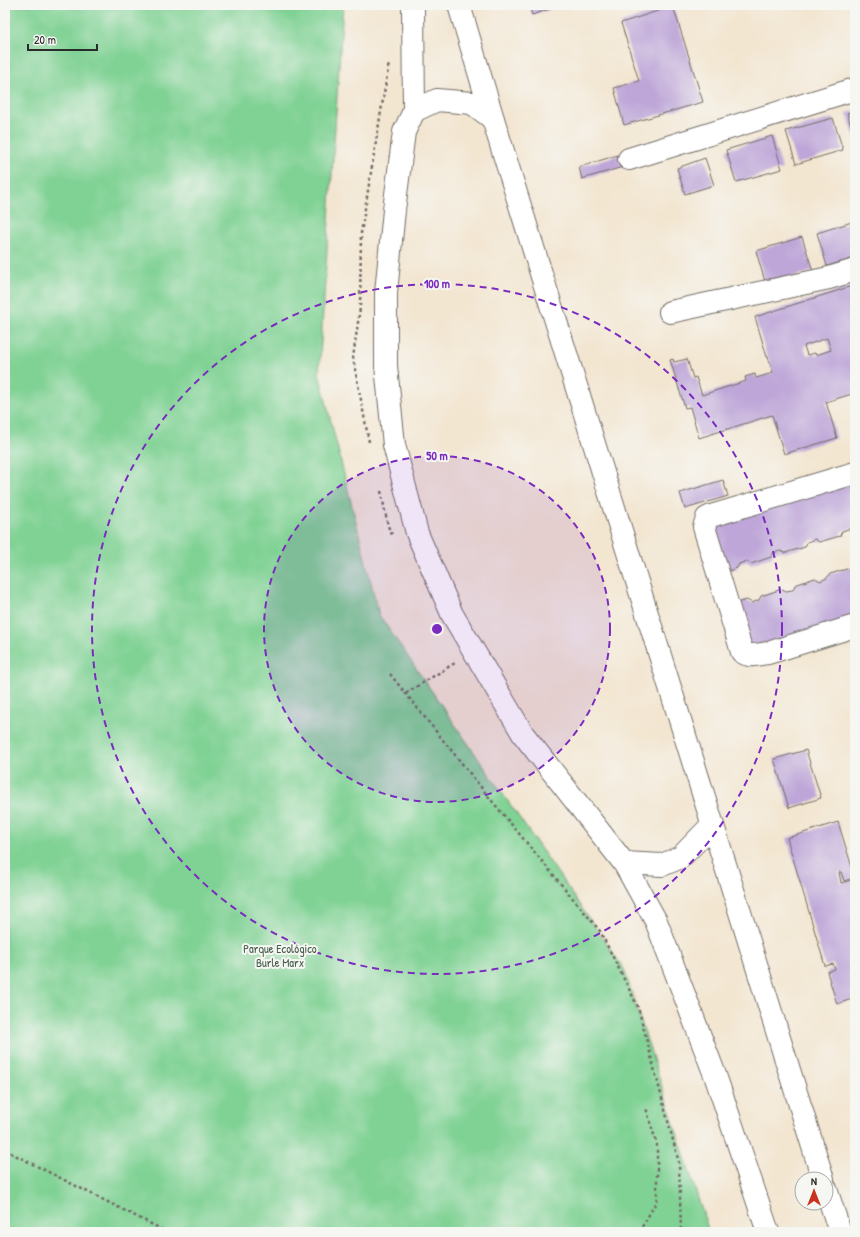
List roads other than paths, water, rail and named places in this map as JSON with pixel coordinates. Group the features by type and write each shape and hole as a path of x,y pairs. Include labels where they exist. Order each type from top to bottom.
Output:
{"street":[{"path":"413,5 414,111 404,132 386,293 386,366 394,445 417,533 452,614 523,734 624,863 656,921 715,1075 768,1232"},
{"path":"459,5 493,119 820,1171"},
{"path":"629,159 855,89"},
{"path":"414,111 437,100 472,103 493,119"},
{"path":"670,312 829,278 855,270"},
{"path":"855,472 711,516 705,522 704,527 742,652 746,655 768,652 855,626"},
{"path":"624,863 662,865 681,857 712,825"},
{"path":"833,1211 840,1232"}],"park label":[{"name":"Parque Ecológico Burle Marx","path":"280,956"}]}
